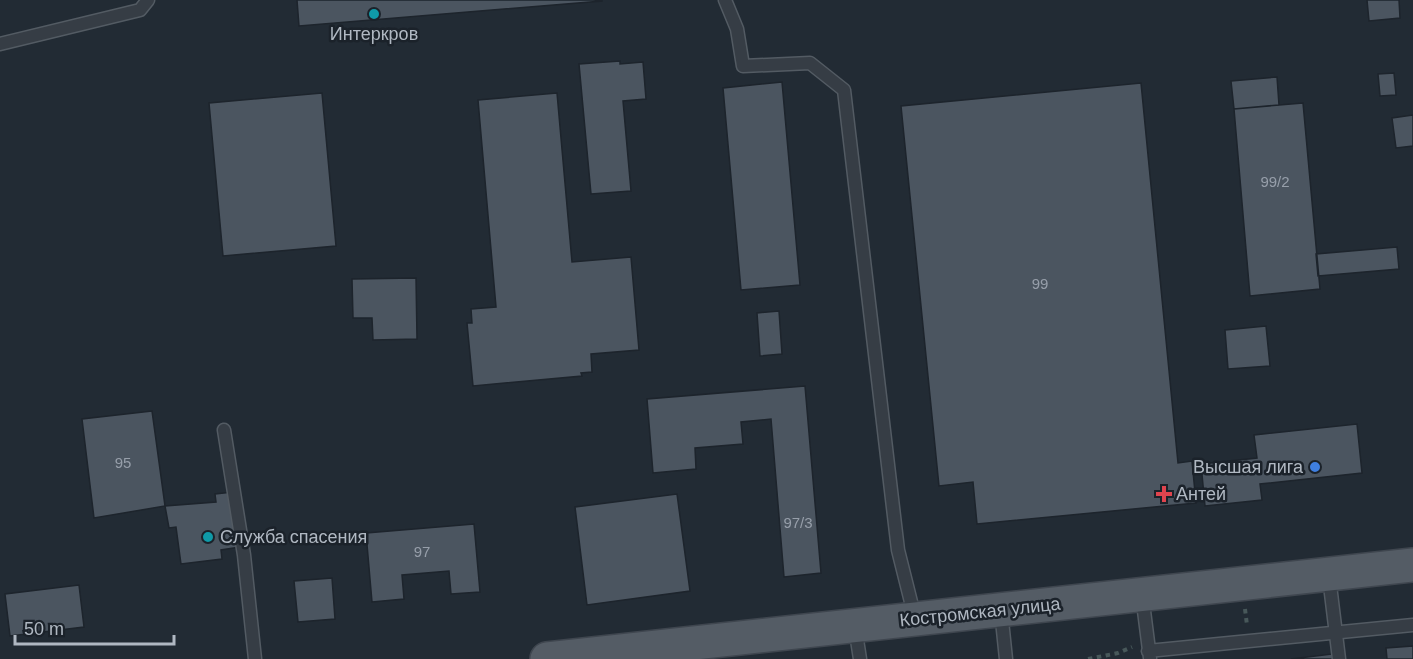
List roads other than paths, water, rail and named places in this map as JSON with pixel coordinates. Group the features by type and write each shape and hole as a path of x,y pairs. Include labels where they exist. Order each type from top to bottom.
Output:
{"main road":[{"name":"Костромская улица","path":"547,659 746,643 855,626 1413,565"}],"lane":[{"path":"0,44 140,10 148,0"},
{"path":"725,0 738,29 743,66 810,63 844,90 898,550 915,619"},
{"path":"224,430 244,555 255,659"},
{"path":"1329,574 1339,659"},
{"path":"1142,594 1149,655 1413,625"},
{"path":"1001,610 1006,659"},
{"path":"855,626 860,659"}],"place":[{"name":"Интеркров","path":"374,14"},
{"name":"Высшая лига","path":"1315,467"},
{"name":"Антей","path":"1164,494"},
{"name":"Служба спасения","path":"208,537"}]}
